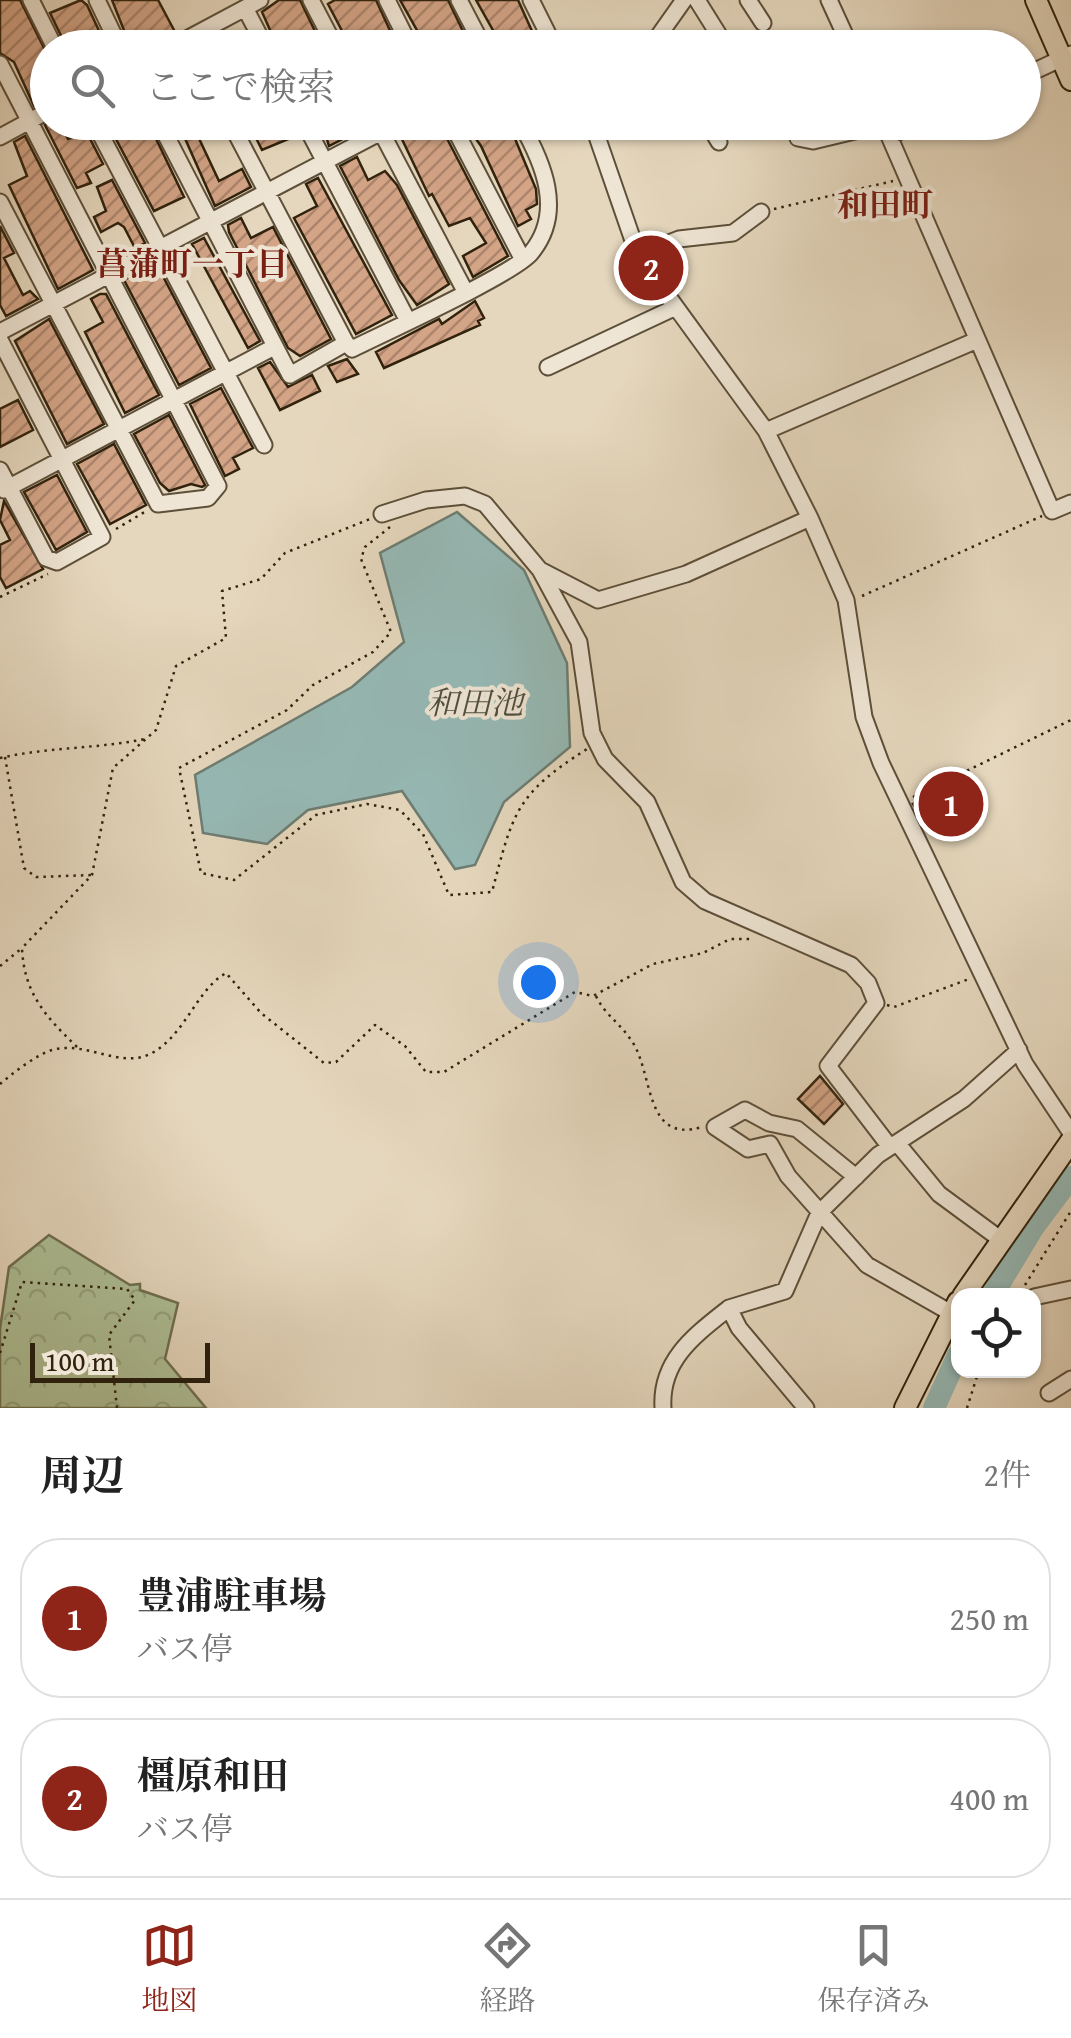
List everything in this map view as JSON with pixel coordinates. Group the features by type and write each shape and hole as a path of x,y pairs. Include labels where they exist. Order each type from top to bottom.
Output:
{"main road":[{"path":"1036,0 1066,56 1071,80"},
{"path":"968,1288 1071,1141"},
{"path":"904,1408 951,1317"}],"street":[{"path":"30,0 46,30"},
{"path":"96,0 111,30"},
{"path":"311,0 327,30"},
{"path":"386,0 402,30"},
{"path":"459,0 475,30"},
{"path":"531,0 543,30"},
{"path":"665,30 684,0"},
{"path":"697,0 716,30"},
{"path":"748,0 762,23"},
{"path":"830,0 842,30"},
{"path":"210,30 253,4 261,30"},
{"path":"1041,68 1066,56"},
{"path":"0,64 29,121 0,137"},
{"path":"0,202 158,504 208,498 218,486 39,140"},
{"path":"103,140 264,445"},
{"path":"168,140 290,375 346,343"},
{"path":"240,140 352,349 532,252 550,208 546,178 528,140"},
{"path":"313,140 408,320"},
{"path":"0,332 324,162 358,140"},
{"path":"385,140 465,291"},
{"path":"460,140 523,260"},
{"path":"598,140 638,256 766,431 810,518 846,600 864,717 900,807 1019,1050 1046,1101 1071,1133"},
{"path":"892,140 1052,512 1071,503"},
{"path":"638,256 678,238 732,234 761,212"},
{"path":"548,367 674,308"},
{"path":"0,340 102,537 57,562 46,558 4,489 0,470"},
{"path":"766,431 977,340"},
{"path":"4,489 274,347"},
{"path":"388,519 426,500 465,496 484,504 540,570 579,642 597,742 606,759 648,802 684,882 705,901 851,966 868,984 876,1003 828,1066 939,1194 1000,1239"},
{"path":"540,570 598,600 686,574 810,518"},
{"path":"663,1408 662,1389 680,1349 729,1308 785,1291 819,1213 894,1145 964,1099 1019,1050"},
{"path":"856,1177 797,1129 769,1123 746,1110 715,1127 748,1149 770,1144 788,1176 867,1265 951,1301"},
{"path":"1041,1295 1071,1289"},
{"path":"729,1308 740,1328 806,1408"},
{"path":"1049,1394 1071,1379"}],"path":[{"path":"761,212 909,177"},
{"path":"102,537 158,504"},
{"path":"846,600 1052,512"},
{"path":"0,966 92,875 113,768 146,739 165,715 176,666 226,638 222,591 261,579 285,553 388,519"},
{"path":"388,519 365,547 361,559 391,632 373,652 313,685 287,710 180,768 200,874 234,880 316,816 367,804 400,810 423,834 449,895 492,892 505,842 524,796 597,742"},
{"path":"0,598 55,570 57,562"},
{"path":"900,807 1071,720"},
{"path":"92,875 68,872 36,876 24,868 3,758 37,750 98,749 146,739"},
{"path":"0,1084 51,1050 78,1048 135,1059 154,1052 188,1022 199,1001 226,973 261,1014 324,1063 336,1062 376,1025 405,1046 426,1072 444,1072 575,992 595,995 653,964 703,953 730,940 790,938"},
{"path":"22,948 24,980 51,1022 78,1048"},
{"path":"876,1003 894,1007 982,972"},
{"path":"595,995 613,1023 630,1038 659,1117 680,1129 715,1127"},
{"path":"1025,1288 1071,1211"},
{"path":"0,1353 22,1282 126,1289 135,1300 108,1335 118,1408"},
{"path":"967,1408 976,1378"}],"green space":[{"path":"49,1235 130,1285 140,1284 140,1290 178,1303 165,1359 206,1408 0,1408 0,1329 9,1267"}],"water":[{"name":"和田池","path":"457,512 524,570 567,663 570,747 504,802 475,865 455,869 402,791 308,810 267,844 203,833 195,775 352,687 404,642 380,553"}],"building":[{"path":"0,0 20,0 35,30 30,30 30,97 14,62 0,53"},
{"path":"81,0 99,30 58,30 50,13"},
{"path":"112,0 158,0 174,30 124,30"},
{"path":"279,0 300,0 314,30 270,30 262,12"},
{"path":"335,0 376,0 390,30 342,30 328,4"},
{"path":"400,0 448,0 462,30 417,30"},
{"path":"476,0 518,0 532,30 493,30"},
{"path":"25,136 93,270 58,289 9,185 27,176 14,142"},
{"path":"53,140 91,140 103,164 86,173 91,183 77,188"},
{"path":"117,140 157,140 184,197 154,211"},
{"path":"186,140 200,140 219,181 242,169 251,187 215,206"},
{"path":"257,140 286,140 262,150"},
{"path":"402,140 447,140 508,256 473,277 463,256 486,243 470,218 449,226 432,194 429,196"},
{"path":"477,140 516,140 536,189 537,204 526,210 531,219 518,226"},
{"path":"357,157 368,180 385,171 397,185 449,284 417,305 399,280 340,166"},
{"path":"318,178 392,315 356,334 294,218 317,206 306,184"},
{"path":"112,180 145,243 135,248 124,227 118,223 101,232 94,217 106,211 97,187"},
{"path":"241,218 251,238 273,227 331,339 300,356 288,348 229,232 228,225"},
{"path":"0,226 14,253 4,258 23,295 30,291 38,299 6,316 0,305"},
{"path":"204,238 260,341 248,348 192,244"},
{"path":"156,263 211,368 179,385 124,280"},
{"path":"106,294 159,395 125,413 85,332 103,322 91,299"},
{"path":"475,301 484,318 478,321 480,325 384,368 376,352 439,319 442,324"},
{"path":"49,319 104,424 67,444 15,341"},
{"path":"347,359 358,374 337,382 328,366"},
{"path":"270,362 288,387 312,375 320,391 280,410 258,368"},
{"path":"221,388 253,448 233,458 239,469 225,476 190,404"},
{"path":"18,400 33,430 0,447 0,409"},
{"path":"169,415 205,485 202,487 191,484 169,491 160,483 134,434"},
{"path":"114,444 146,505 110,524 77,464"},
{"path":"57,475 87,532 56,550 24,492"},
{"path":"4,501 43,569 6,588 0,577 0,545 10,540 0,520"},
{"path":"935,793 943,809 923,818 913,804"},
{"path":"820,1076 843,1104 824,1124 798,1099"}],"waterway":[{"path":"997,1288 1033,1228 1071,1177"},
{"path":"934,1408 951,1370"}],"place":[{"name":"橿原和田","path":"651,268"},
{"name":"豊浦駐車場","path":"951,804"}],"district":[{"name":"和田町","path":"885,205"},
{"name":"菖蒲町一丁目","path":"192,264"}]}
